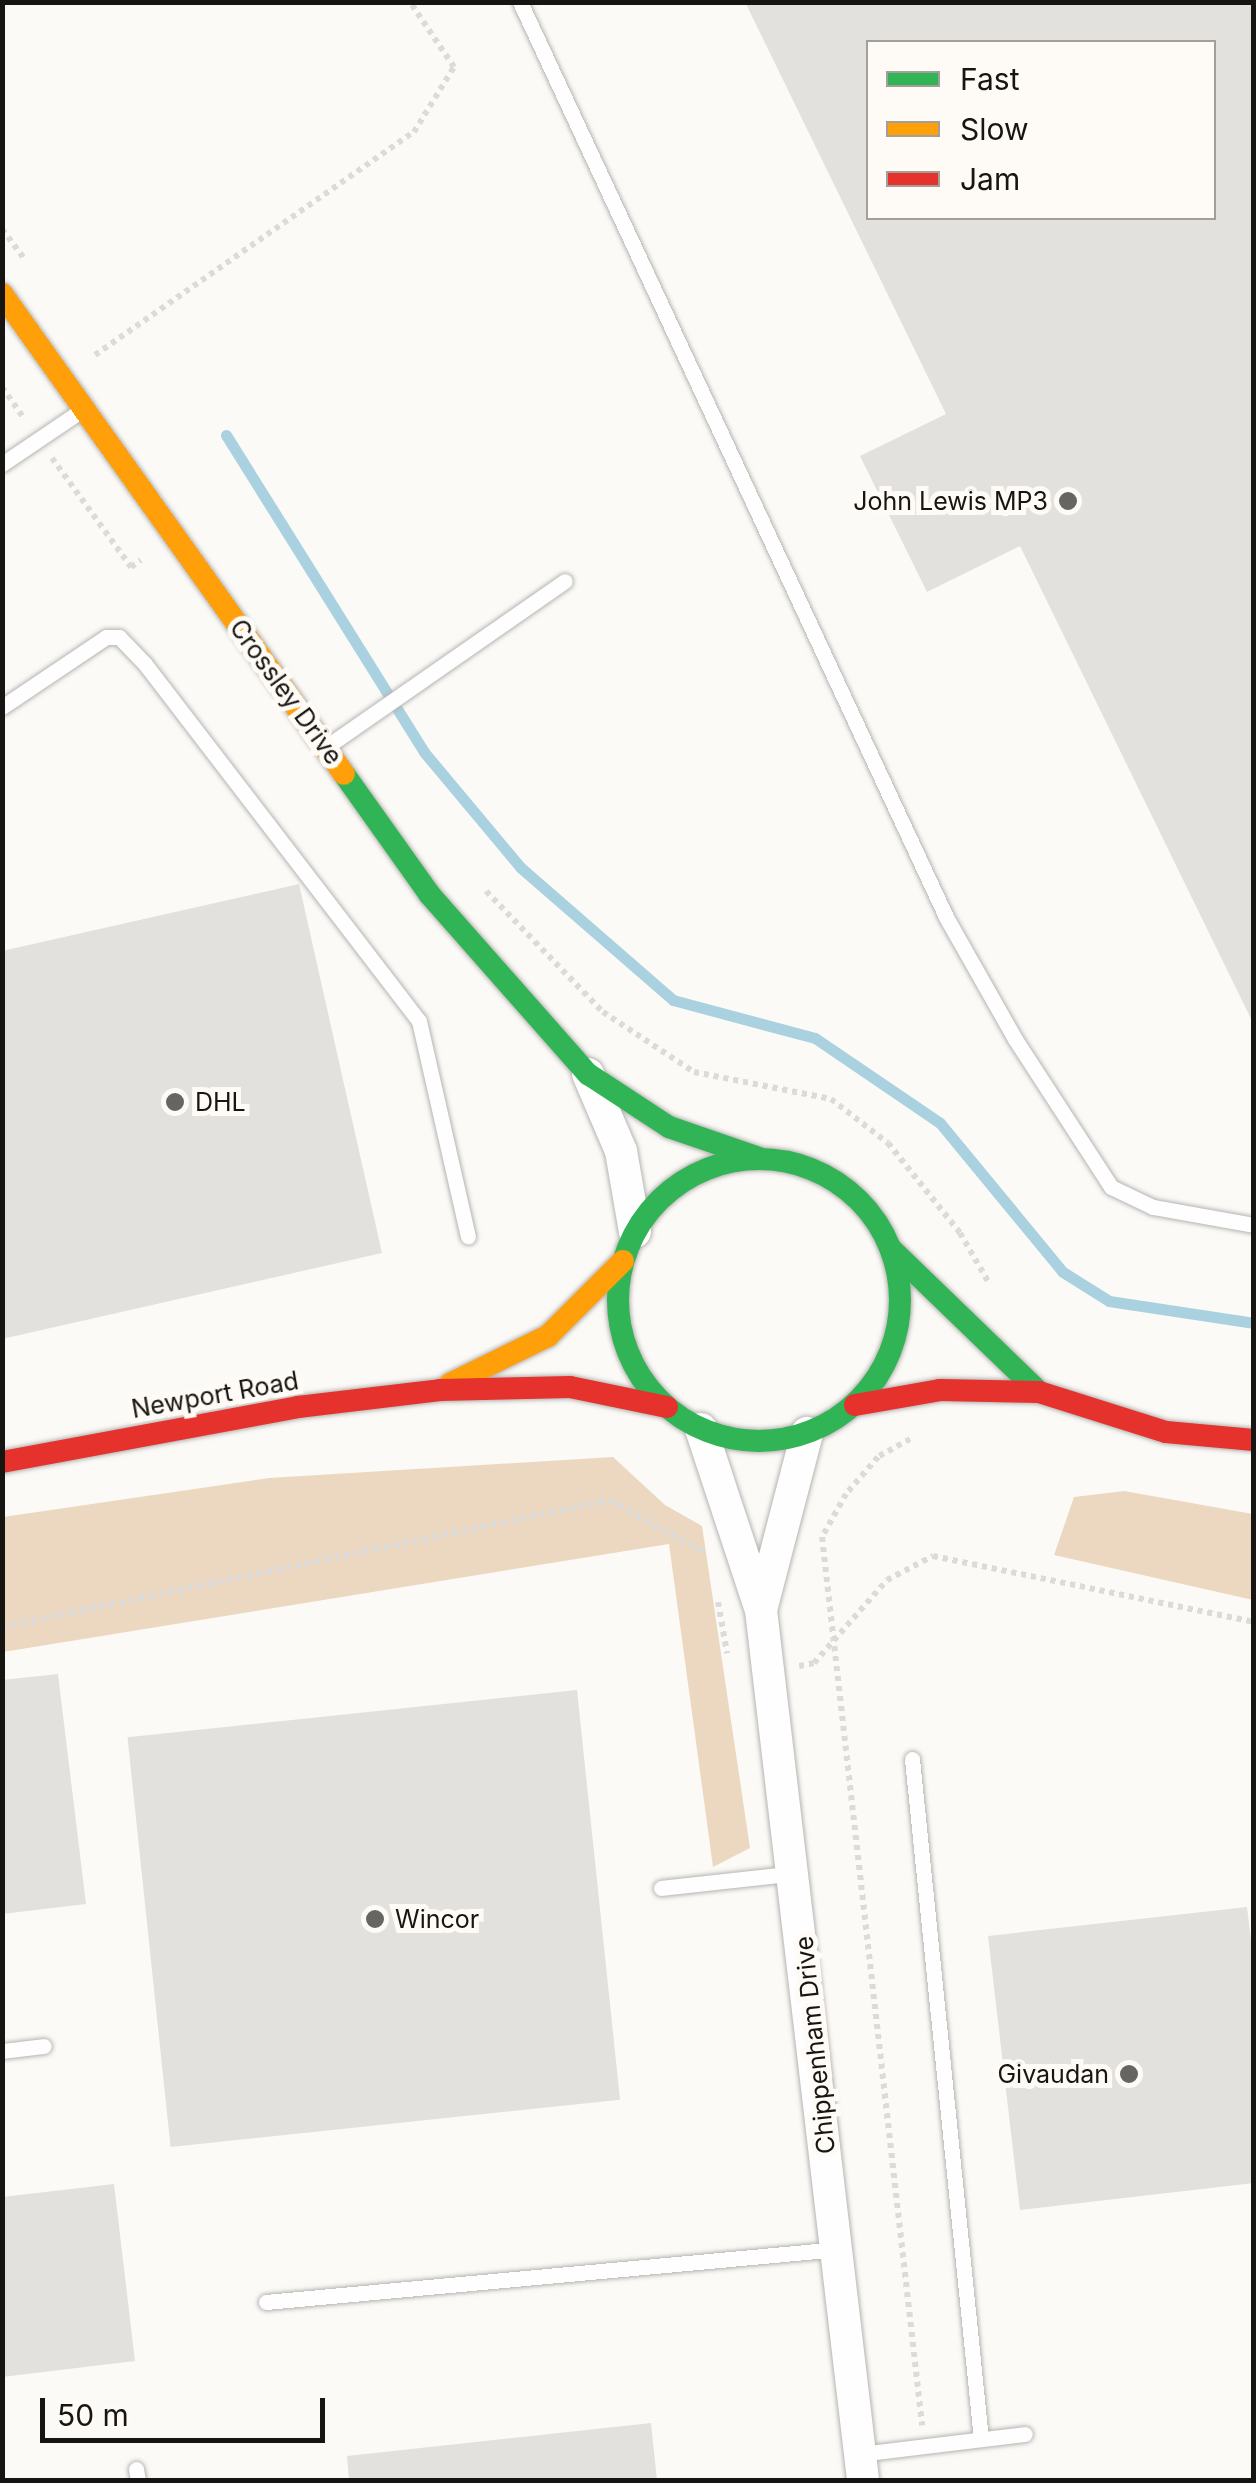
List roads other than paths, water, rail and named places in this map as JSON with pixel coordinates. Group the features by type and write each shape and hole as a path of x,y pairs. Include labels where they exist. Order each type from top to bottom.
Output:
{"street":[{"name":"Crossley Drive","path":"2,294 430,895 588,1074 669,1127 759,1158"},
{"name":"Crossley Drive","path":"588,1074 620,1151 629,1247"},
{"path":"892,1249 900,1290 897,1332 882,1372 855,1405 808,1433 772,1441 702,1429 667,1407 641,1377 624,1341 618,1301 629,1247 687,1178 722,1163 759,1158 801,1164 839,1183 870,1212 892,1249 962,1323 1039,1392"},
{"name":"Newport Road","path":"440,1390 548,1336 629,1247"},
{"name":"Newport Road","path":"2,1462 298,1406 440,1390 570,1387 667,1407"},
{"path":"855,1405 940,1390 1039,1392 1166,1432 1254,1440"},
{"name":"Chippenham Drive","path":"702,1429 761,1610 796,1873 862,2467"},
{"name":"Chippenham Drive","path":"761,1610 808,1433"}],"lane":[{"path":"520,2 946,917 1015,1039 1111,1187 1154,1207 1254,1225"},
{"path":"2,464 83,408"},
{"path":"326,748 565,581"},
{"path":"2,706 106,637 119,637 145,664 419,1021 468,1236"},
{"path":"912,1759 981,2439"},
{"path":"661,1888 796,1873"},
{"path":"2,2051 44,2046"},
{"path":"266,2302 838,2249"},
{"path":"862,2467 924,2446 1025,2434"}],"waterway":[{"path":"226,435 424,752 520,867 673,1000 815,1038 940,1123 1063,1272 1109,1301 1254,1323"}],"place":[{"name":"John Lewis MP3","path":"1068,501"},
{"name":"DHL","path":"175,1102"},
{"name":"Wincor","path":"375,1919"},
{"name":"Givaudan","path":"1129,2074"}]}
